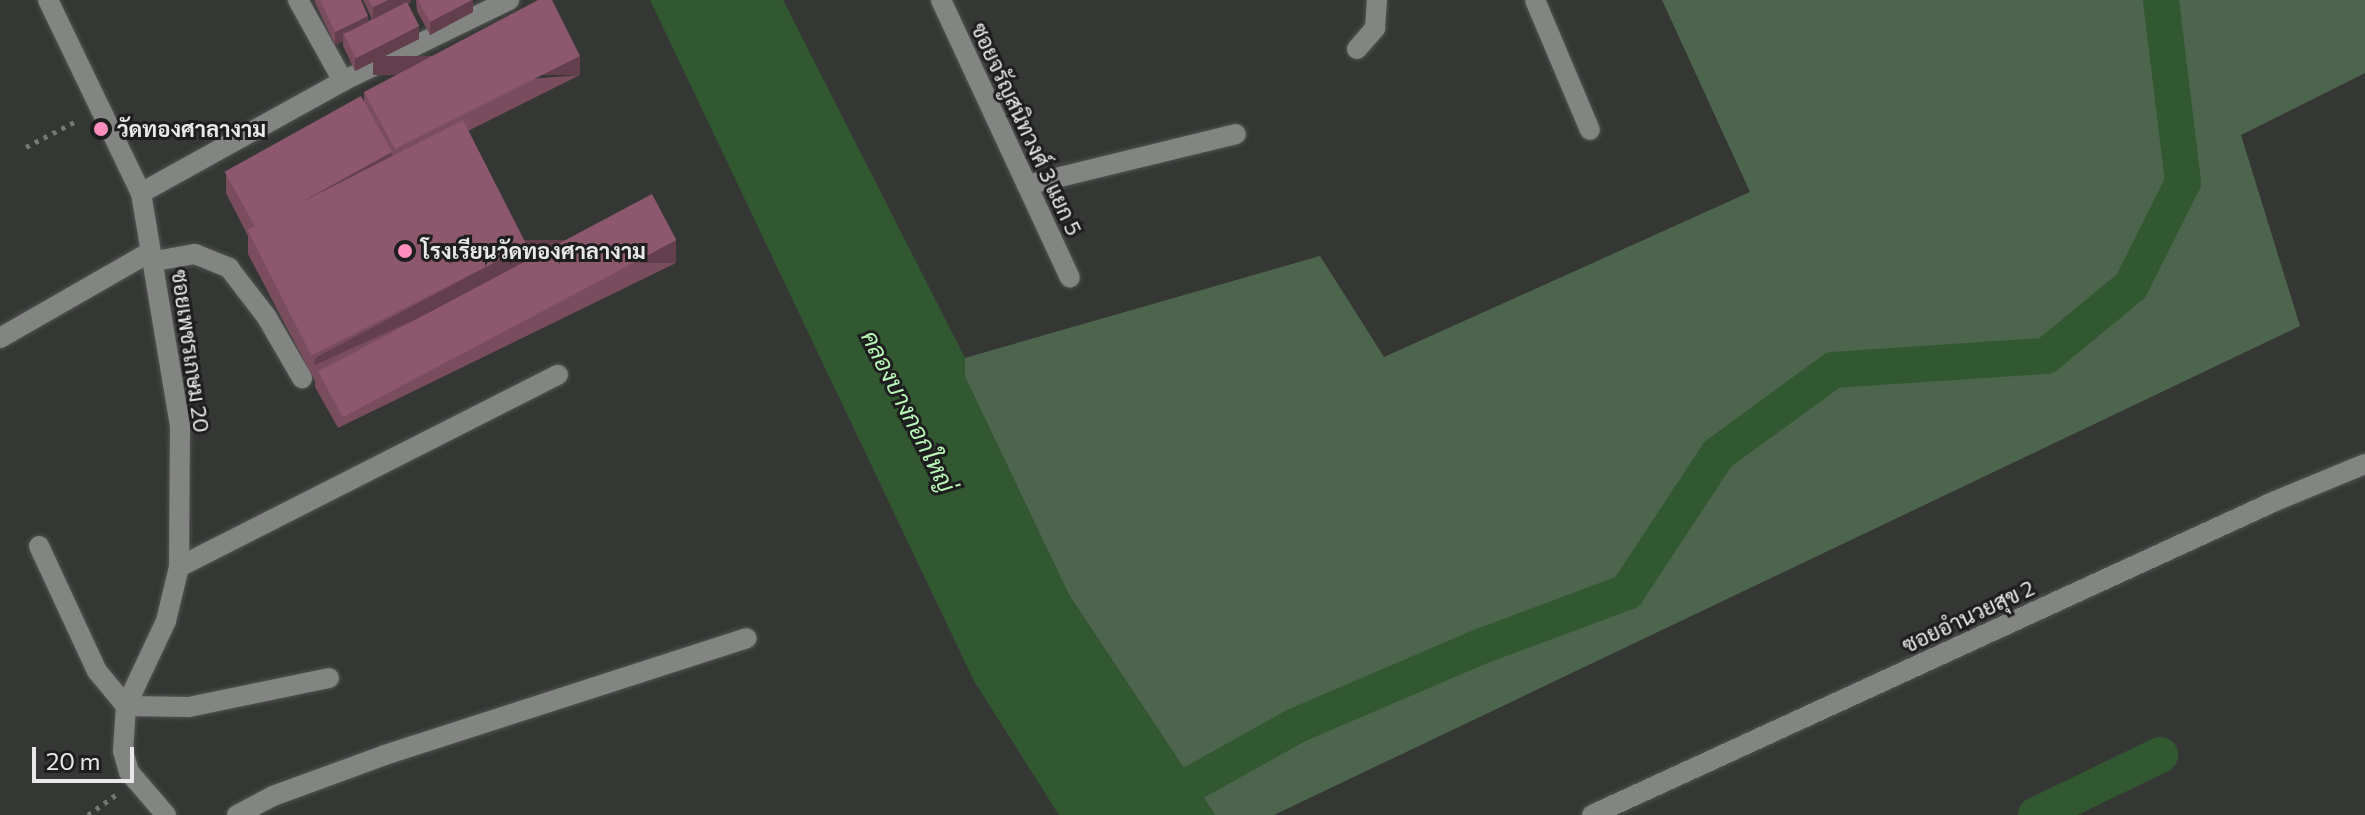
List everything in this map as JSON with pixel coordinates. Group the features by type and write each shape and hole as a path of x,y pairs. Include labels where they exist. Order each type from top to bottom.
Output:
{"street":[{"name":"ซอยเพชรเกษม 20","path":"48,0 141,193 180,426 179,567 166,621 126,706 123,751 129,772 166,815"},
{"path":"298,0 343,81"},
{"path":"141,193 343,81 509,0"},
{"name":"ซอยจรัญสนิทวงศ์ 3 แยก 5","path":"941,0 1070,278"},
{"path":"1357,49 1375,28 1377,0"},
{"path":"1535,0 1590,130"},
{"path":"1027,185 1236,134"},
{"path":"0,338 152,257 195,254 229,268 266,316 302,378"},
{"path":"179,567 558,375"},
{"name":"ซอยอำนวยสุข 2","path":"1592,815 2273,502 2365,464"},
{"path":"39,546 97,671 126,706 189,707 329,678"},
{"path":"237,815 273,796 385,755 747,638"}],"path":[{"path":"26,147 101,108"}],"shaded area":[{"path":"1662,0 2365,0 2365,73 2241,135 2300,326 1274,815 1215,815 1069,595 965,377 965,358 1320,256 1384,357 1750,192"}],"water":[{"name":"คลองบางกอกใหญ่","path":"650,0 783,0 965,358 965,377 1069,595 1215,815 1059,815 974,681"}],"building":[{"path":"320,0 361,0 368,16 335,32"},
{"path":"369,0 388,0 373,7"},
{"path":"418,0 472,0 430,22"},
{"path":"538,0 552,0 580,56 395,149 364,92"},
{"path":"407,2 419,26 356,58 344,34"},
{"path":"361,96 392,152 256,228 225,172"},
{"path":"463,120 527,246 311,355 247,230"},
{"path":"652,194 676,240 343,417 318,371"}],"waterway":[{"path":"1136,815 1295,726 1482,646 1627,592 1718,454 1833,370 2046,356 2131,286 2183,182 2161,0"},
{"path":"2036,815 2160,755"}],"place":[{"name":"วัดทองศาลางาม","path":"101,129"},
{"name":"โรงเรียนวัดทองศาลางาม","path":"405,251"}]}
